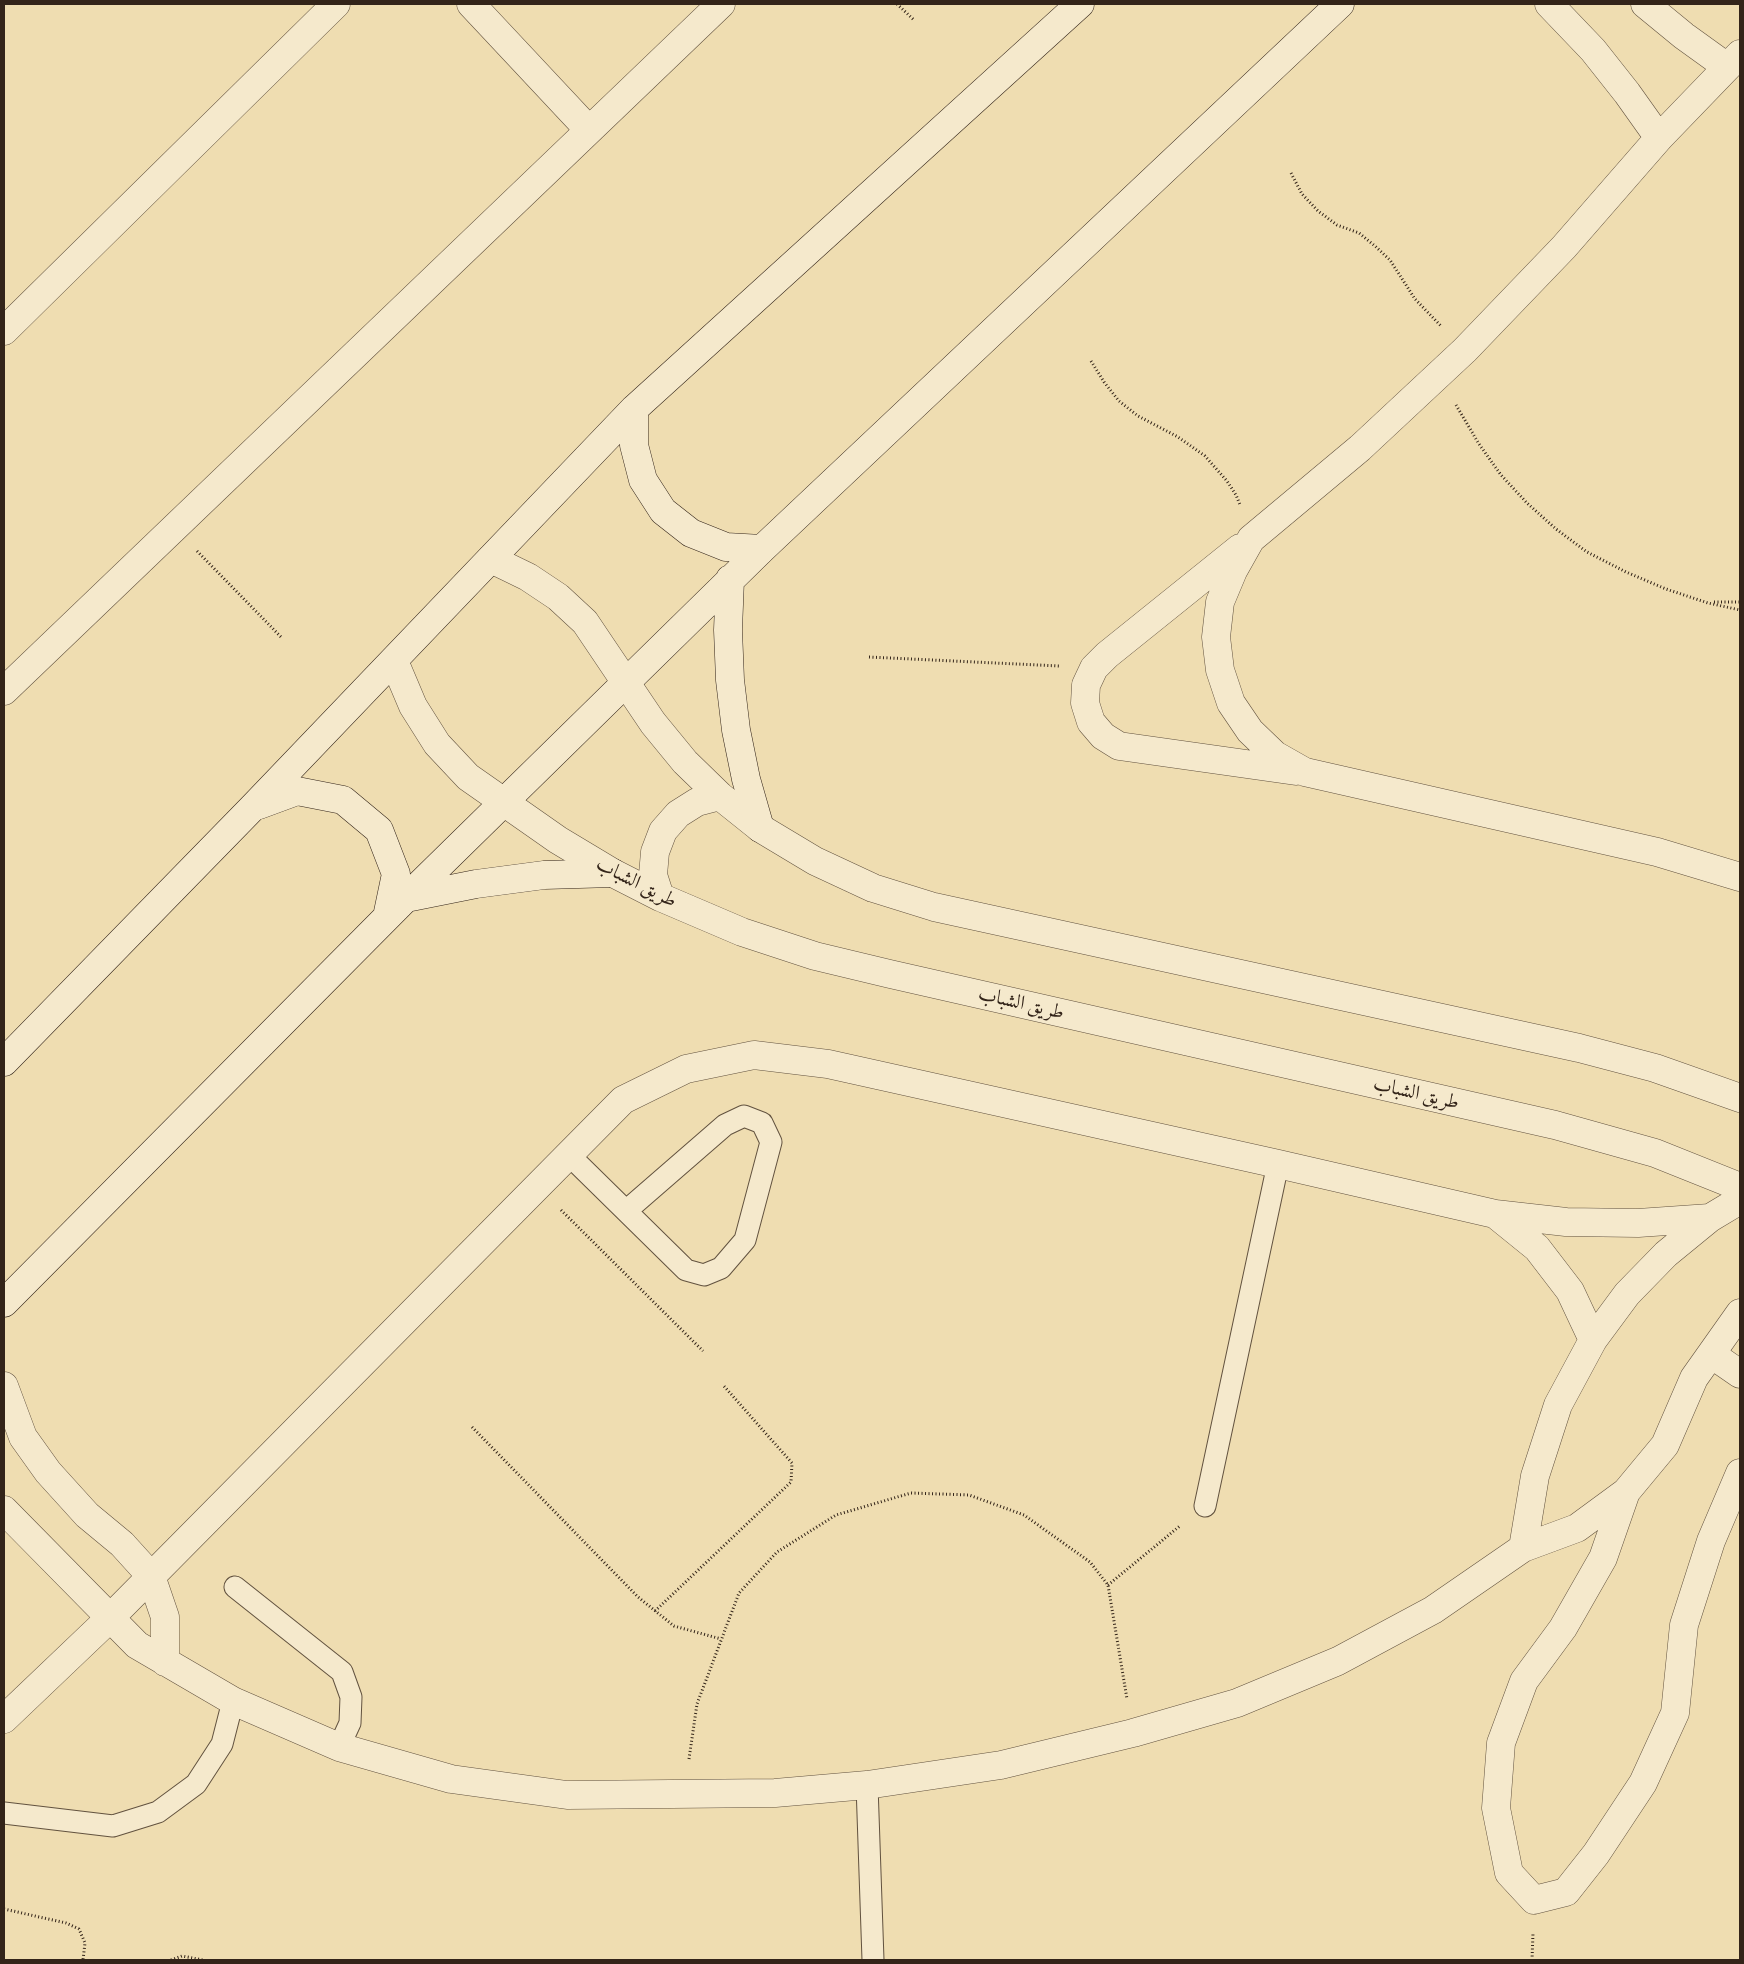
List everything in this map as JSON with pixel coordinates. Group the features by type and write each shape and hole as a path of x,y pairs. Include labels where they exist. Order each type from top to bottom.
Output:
{"street":[{"path":"6,323 336,4"},
{"path":"472,4 589,130"},
{"path":"4,691 721,4"},
{"path":"4,1062 394,661 634,409 1080,4"},
{"path":"4,1303 396,908 730,579 1340,4"},
{"path":"1549,4 1593,50 1659,138"},
{"path":"1645,4 1684,36 1734,61 1659,138 1564,246 1440,373 1360,448 1107,655 1094,668 1086,685 1085,704 1091,722 1103,736 1119,746 1304,772 1657,852 1740,877"},
{"path":"634,409 634,445 643,480 663,511 691,534 726,547 762,548"},
{"path":"1251,539 1232,571 1220,602 1216,636 1220,670 1231,703 1250,731 1275,755 1304,772"},
{"path":"491,559 528,577 558,597 585,622 606,652 624,683 653,723 685,762 720,796 760,828 823,865 873,888 934,907 1578,1048 1655,1068 1740,1098"},
{"path":"730,579 728,630 730,680 736,730 746,779 760,828"},
{"name":"طريق الشباب","path":"394,661 413,706 437,744 468,777 558,840 613,873 660,897 742,932 815,956 1555,1126 1655,1153 1740,1187"},
{"path":"253,807 297,791 343,800 379,830 396,874 396,908"},
{"path":"660,897 653,875 655,852 663,831 678,814 697,802 720,796"},
{"path":"396,908 476,884 544,875 613,873"},
{"path":"4,1719 110,1618 623,1100 686,1069 754,1054 828,1064 1495,1214 1566,1222 1638,1223 1710,1218"},
{"path":"1523,1548 1535,1476 1546,1440 1558,1405 1592,1340 1627,1294 1666,1254 1710,1218 1740,1200"},
{"path":"1495,1214 1537,1248 1570,1291 1592,1340"},
{"path":"4,1510 137,1645 233,1701 340,1748 451,1779 567,1795 775,1793 867,1785 1001,1765 1133,1733 1237,1703 1338,1661 1433,1610 1523,1548 1577,1528 1626,1492 1665,1445 1694,1378 1740,1313"},
{"path":"1711,1354 1740,1374"},
{"path":"4,1386 23,1436 48,1472 87,1515 122,1544 151,1576 165,1617 165,1662"},
{"path":"1626,1492 1603,1558 1563,1628 1524,1681 1501,1743 1496,1808 1509,1873 1534,1900 1566,1892 1596,1854 1643,1783 1675,1713 1684,1625 1711,1541 1740,1473"}],"lane":[{"path":"569,1155 686,1270 704,1275 721,1268 745,1240 770,1142 762,1123 744,1116 725,1125 626,1211"},
{"path":"1205,1506 1278,1164"},
{"path":"235,1587 342,1672 351,1697 350,1723 340,1748"},
{"path":"4,1813 113,1826 158,1812 196,1784 222,1744 233,1701"},
{"path":"867,1785 873,1960"}],"path":[{"path":"897,4 914,20"},
{"path":"1291,174 1302,194 1318,211 1337,225 1359,233 1390,260 1415,299 1464,350"},
{"path":"1091,361 1104,382 1119,400 1138,416 1178,437 1205,456 1217,468 1236,495 1251,539"},
{"path":"1440,373 1459,412 1479,444 1502,475 1527,503 1556,529 1587,552 1626,572 1666,589 1740,610"},
{"path":"174,528 282,638"},
{"path":"1708,602 1740,602"},
{"path":"869,657 1094,668"},
{"path":"538,1186 703,1351"},
{"path":"655,1611 791,1482 792,1463 722,1385"},
{"path":"472,1427 638,1597 674,1626 721,1640"},
{"path":"683,1795 698,1704 739,1592 777,1552 836,1515 911,1493 969,1495 1024,1515 1090,1562 1108,1585 1133,1733"},
{"path":"1108,1585 1205,1506"},
{"path":"4,1909 66,1923 79,1929 85,1943 83,1960"},
{"path":"172,1960 182,1956 203,1960"}]}
